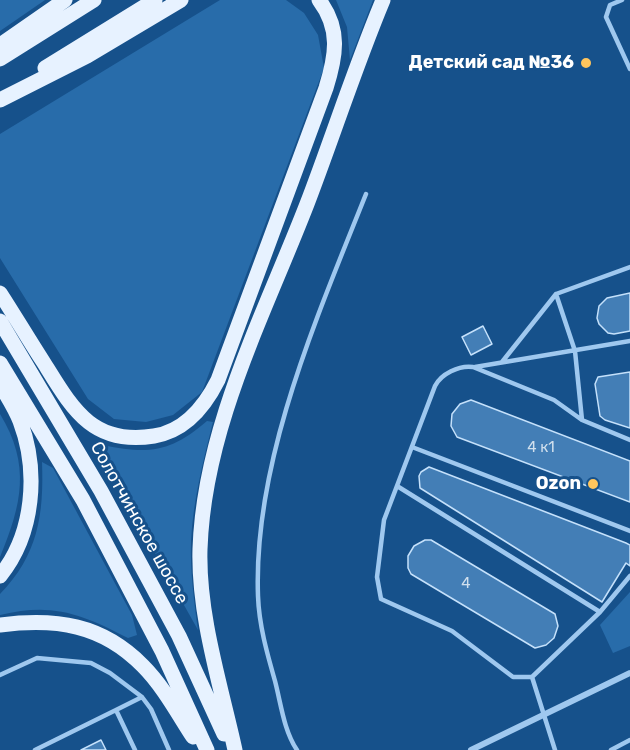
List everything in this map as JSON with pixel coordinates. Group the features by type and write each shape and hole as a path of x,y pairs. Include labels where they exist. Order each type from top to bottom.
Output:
{"main road":[{"path":"0,45 64,0"},
{"path":"0,59 94,0"},
{"path":"0,99 155,0"},
{"path":"0,99 87,56 181,0"},
{"path":"0,293 70,405 89,423 102,431 145,437 159,435 188,420 209,397 218,380 326,88 336,45 332,25 319,0"},
{"path":"233,750 208,628 202,586 200,551 211,467 234,388 307,203 383,0"},
{"name":"Солотчинское шоссе","path":"0,321 95,481 174,626 233,750"},
{"path":"0,363 88,510 162,651 207,750"},
{"path":"0,384 20,421 26,441 31,490 27,520 19,543 8,566 0,576"},
{"path":"0,625 31,621 62,623 88,629 110,640 144,667 202,750"}],"street":[{"path":"471,750 630,674"}],"lane":[{"path":"622,0 610,5 606,17 630,69"},
{"path":"297,750 288,732 261,629 258,597 259,529 273,458 292,393 322,302 366,194"},
{"path":"502,362 556,294 630,267"},
{"path":"556,294 575,351 582,420"},
{"path":"630,342 460,368 438,380 384,520 377,577 381,599 452,632 513,677 532,677 600,612 630,576"},
{"path":"473,367 554,400 582,420 630,440"},
{"path":"412,447 630,531"},
{"path":"397,486 600,612"},
{"path":"0,675 37,658 91,663 110,673 142,697 151,709 169,750"},
{"path":"532,677 555,750"},
{"path":"35,750 142,697"},
{"path":"116,710 135,750"},
{"path":"610,750 630,740"}],"shaded area":[{"path":"0,0 45,0 0,31"},
{"path":"220,0 286,0 304,13 318,35 324,68 202,392 173,415 146,422 114,419 88,399 0,258 0,134"},
{"path":"336,0 373,0 350,60 347,27"},
{"path":"0,414 16,450 20,485 14,519 0,557"},
{"path":"207,421 213,422 196,496 191,541 198,630 97,450 103,445 134,450 159,448 182,439"},
{"path":"42,462 53,468 132,615 137,635 128,638 96,622 51,610 19,611 0,615 0,594 23,564 36,533 42,500"},
{"path":"630,592 630,646 613,653 600,625"}],"building":[{"path":"630,293 630,331 608,333 599,324 597,318 599,306 607,298"},
{"path":"483,326 492,344 471,355 462,337"},
{"path":"630,372 630,428 605,420 600,416 595,384 598,377"},
{"path":"471,400 630,461 630,502 457,437 451,426 452,414 460,404"},
{"path":"429,467 626,543 630,545 630,566 626,563 602,602 420,488 419,476"},
{"path":"425,540 431,540 555,614 558,626 554,638 546,645 535,648 411,574 408,568 408,556 414,546"},
{"path":"101,740 106,750 81,750"}],"place":[{"name":"Детский сад №36","path":"586,63"},
{"name":"Ozon","path":"593,484"}]}
